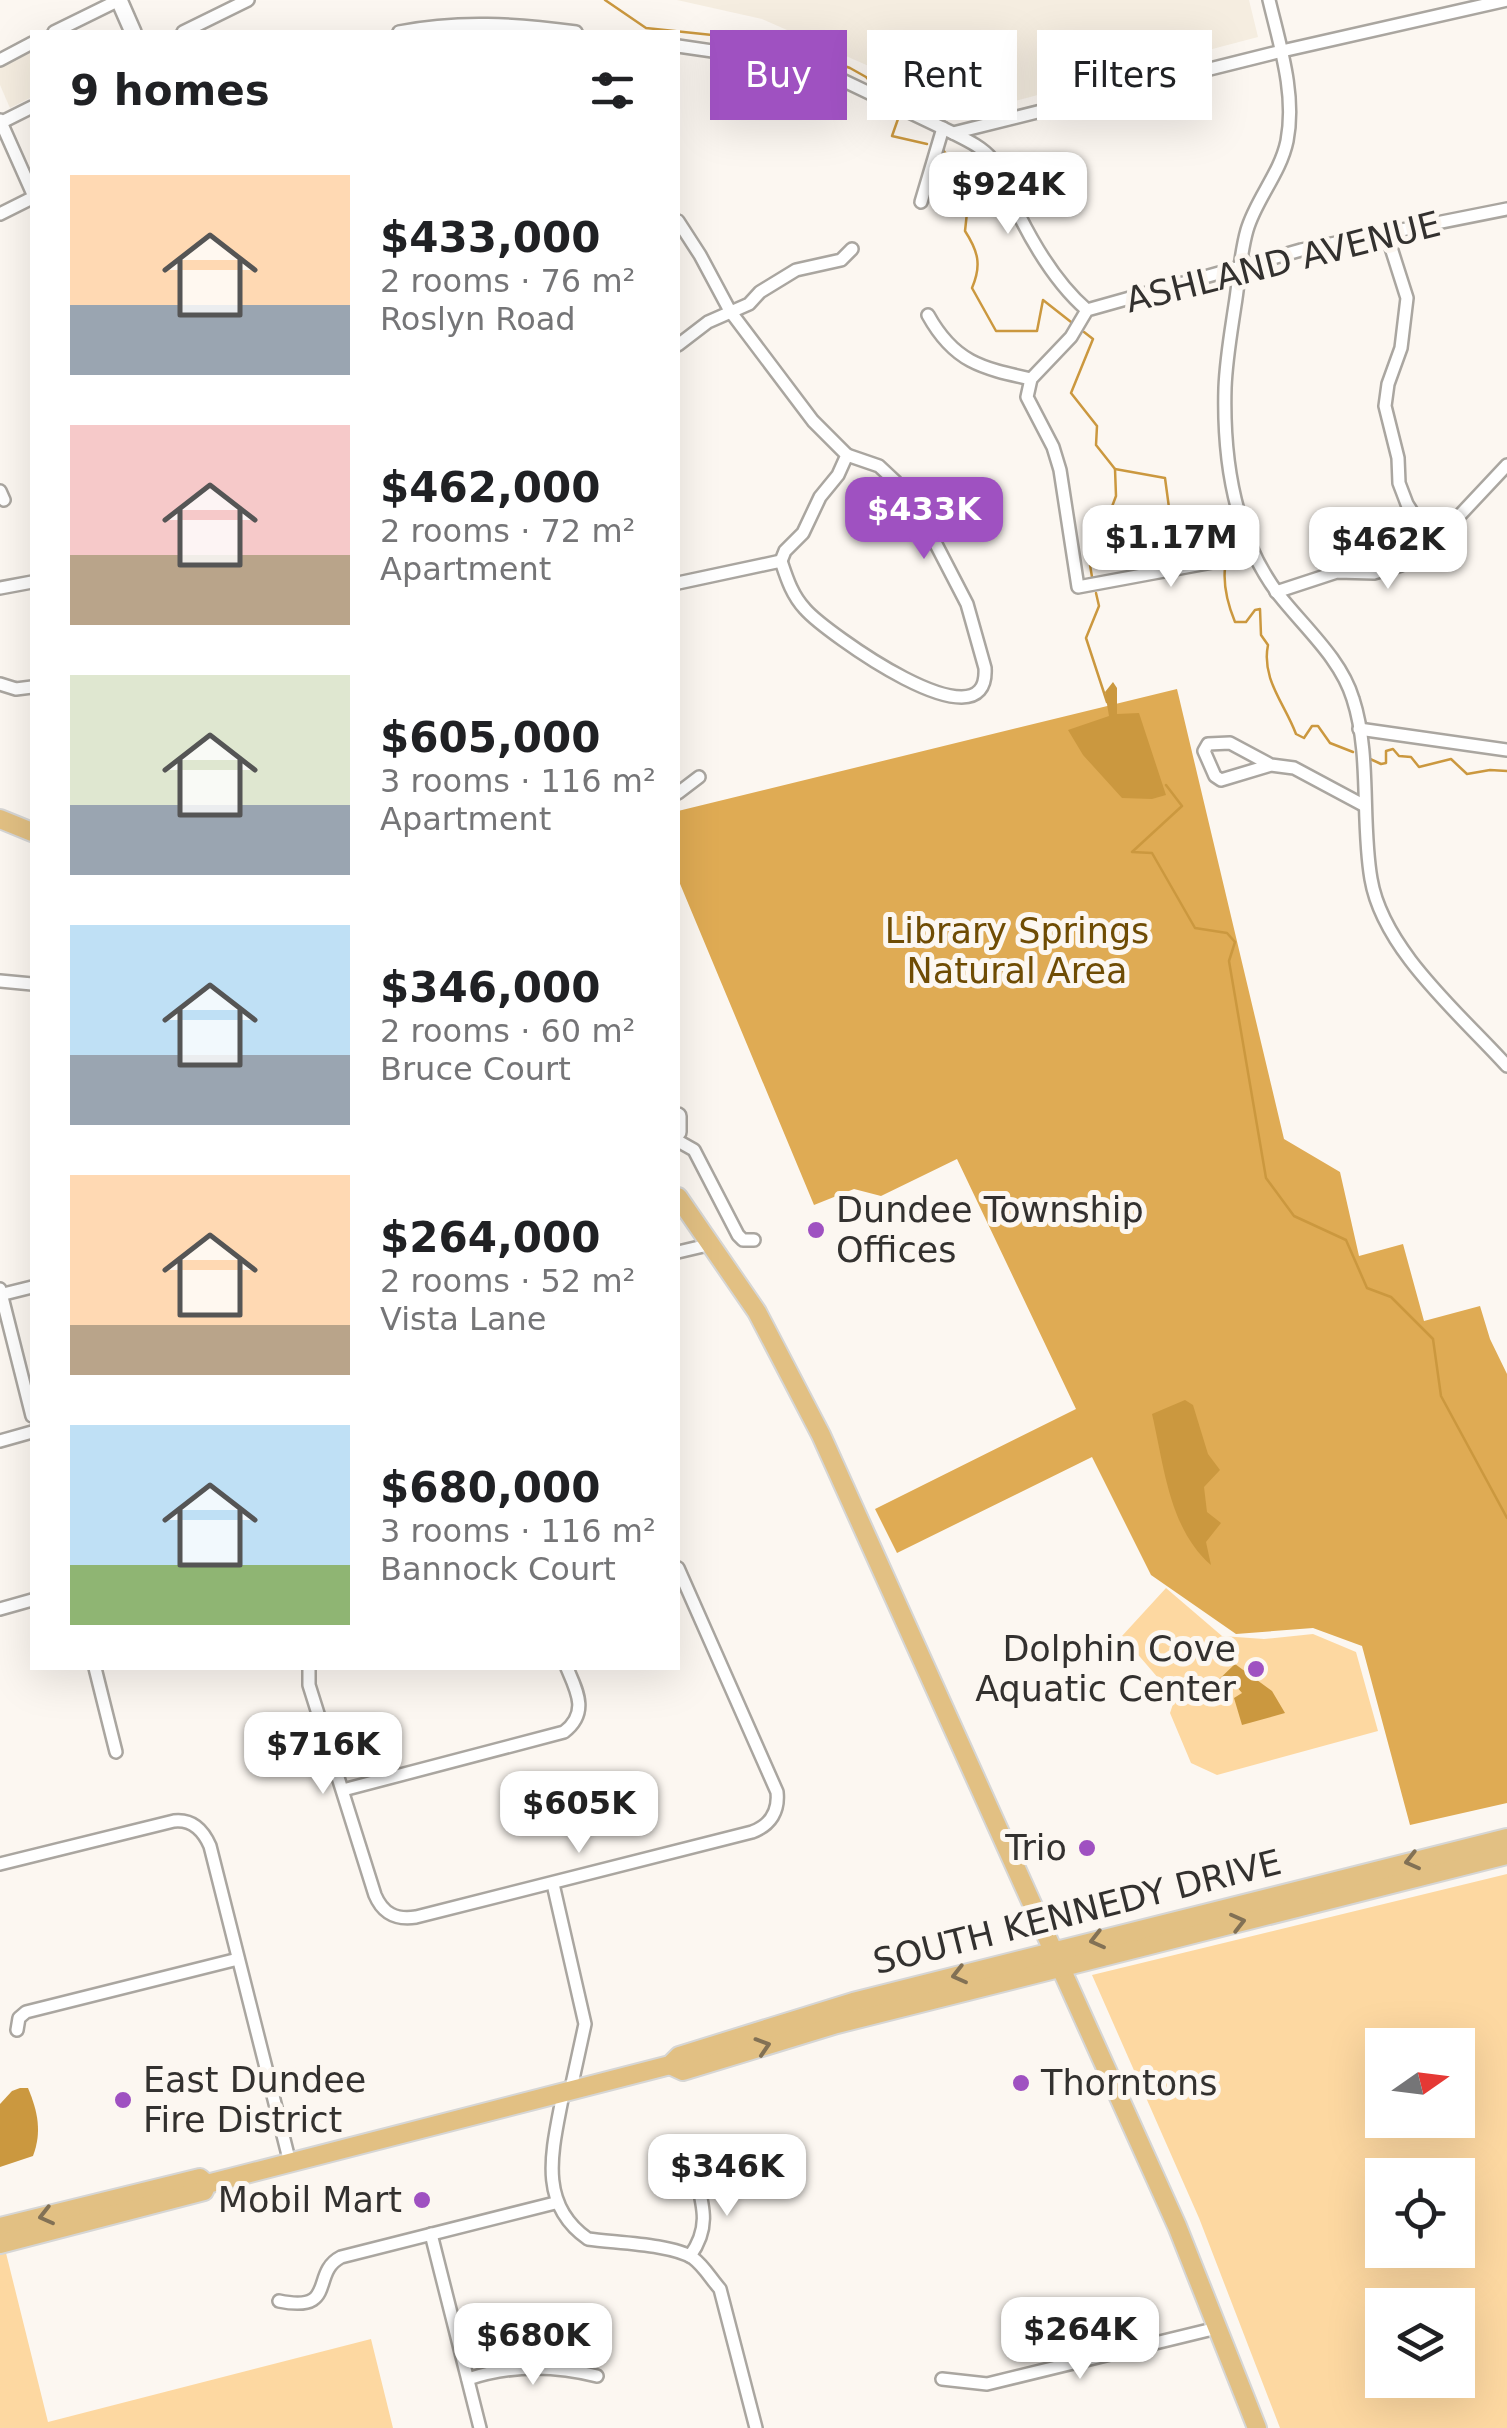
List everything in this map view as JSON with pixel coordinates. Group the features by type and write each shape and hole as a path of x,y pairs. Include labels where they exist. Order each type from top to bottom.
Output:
{"main road":[{"path":"0,819 30,831"},
{"path":"680,1199 757,1312 791,1372 1177,2226 1257,2428"},
{"name":"SOUTH KENNEDY DRIVE","path":"207,2184 670,2066 683,2071 1057,1960 1507,1838"},
{"name":"SOUTH KENNEDY DRIVE","path":"1057,1960 1507,1855"},
{"name":"SOUTH KENNEDY DRIVE","path":"0,2227 200,2178 207,2184"},
{"name":"SOUTH KENNEDY DRIVE","path":"0,2244 191,2195 204,2191 207,2184"}],"street":[{"path":"58,30 118,0 132,30"},
{"path":"187,30 248,0"},
{"path":"1270,0 1289,95 1287,141 1279,168 1247,229 1240,270 1225,385 1225,426 1235,502 1250,549 1276,592 1338,668 1354,699 1371,880 1383,918 1412,961 1507,1066"},
{"path":"948,131 1507,0"},
{"path":"416,30 474,23 553,30"},
{"path":"0,60 30,45"},
{"path":"680,46 764,58 827,74 870,91 982,150 997,165 1019,216 1041,253 1064,286 1088,310"},
{"path":"30,108 0,122 30,190"},
{"path":"921,202 948,131"},
{"path":"0,214 30,196"},
{"name":"ASHLAND AVENUE","path":"1031,379 1071,337 1088,310 1301,250 1507,209"},
{"path":"680,224 730,311 814,421 847,455 879,466 934,538 966,604 985,668 986,678 980,688 970,696 950,698 906,680 815,620 793,594 780,561"},
{"path":"1386,232 1407,298 1402,348 1388,384 1385,406 1398,458 1399,483 1431,542"},
{"path":"680,343 730,311 749,304 760,292 796,270 841,260 852,249"},
{"path":"928,314 938,332 964,359 1031,379 1027,397 1053,447 1060,470 1078,587 1229,559 1250,549"},
{"path":"680,583 780,561 803,533 847,455"},
{"path":"1276,592 1338,572 1390,570 1431,542 1507,465"},
{"path":"0,588 30,582"},
{"path":"0,684 18,690 30,687"},
{"path":"1359,729 1507,750"},
{"path":"1272,766 1222,780 1215,776 1204,752 1208,744 1220,741 1272,766 1294,768 1365,806"},
{"path":"680,792 699,778"},
{"path":"4,983 30,984"},
{"path":"680,1142 696,1152 738,1236 754,1240"},
{"path":"680,1252 712,1244"},
{"path":"30,1287 0,1293 30,1408"},
{"path":"0,1441 30,1433"},
{"path":"309,1670 309,1685 374,1896 387,1913 400,1918 553,1884 752,1832 767,1824 774,1814 778,1801 774,1784 680,1572"},
{"path":"0,1609 30,1601"},
{"path":"96,1670 116,1752"},
{"path":"343,1790 558,1734 576,1719 580,1701 568,1670"},
{"path":"0,1864 165,1823 189,1822 204,1834 290,2163"},
{"path":"553,1884 586,2024 552,2150 555,2203 588,2239 690,2256 720,2289 756,2428"},
{"path":"17,2030 26,2012 238,1959"},
{"path":"690,2256 702,2239 706,2220 695,2172"},
{"path":"279,2301 297,2305 316,2298 324,2286 328,2267 341,2257 555,2203"},
{"path":"431,2234 480,2428"},
{"path":"942,2380 988,2384 1217,2328"},
{"path":"468,2379 542,2367 597,2376"}],"shaded area":[{"path":"677,0 1249,0 1258,37 1212,49 1212,30 1037,30 1037,95 1017,100 1017,30 867,30 867,65 847,56 847,30 787,30 762,19"},
{"path":"30,52 30,98 10,108 0,85 0,67"},
{"path":"1113,682 1117,688 1117,714 1139,713 1166,795 1152,799 1122,798 1083,755 1068,730 1109,716 1105,692"},
{"path":"1185,1400 1193,1405 1208,1454 1220,1470 1204,1487 1207,1512 1221,1523 1206,1542 1211,1565 1197,1550 1177,1515 1152,1414"},
{"name":"Dolphin Cove Aquatic Center","path":"1166,1588 1222,1636 1264,1639 1313,1634 1356,1652 1378,1731 1217,1775 1191,1763 1170,1713 1177,1692 1165,1686 1122,1636"},
{"path":"1235,1664 1272,1691 1285,1713 1242,1725 1234,1698 1242,1693 1237,1687 1223,1695 1214,1684"},
{"path":"1507,1874 1507,2428 1280,2428 1199,2218 1092,1975"},
{"path":"20,2088 28,2088 34,2105 38,2122 36,2147 33,2156 0,2167 0,2104"},
{"path":"6,2253 48,2422 371,2339 393,2428 0,2428 0,2255"}],"green space":[{"name":"Library Springs Natural Area","path":"1177,689 1284,1139 1340,1172 1359,1256 1403,1244 1424,1321 1480,1306 1507,1374 1507,1803 1410,1825 1362,1646 1313,1628 1236,1634 1151,1575 1092,1457 897,1553 875,1509 1076,1409 957,1159 881,1196 854,1189 814,1205 680,884 680,811"}],"waterway":[{"path":"605,0 646,28 665,30"},
{"path":"680,32 750,39 766,48 792,47 867,78"},
{"path":"898,120 892,136 927,144"},
{"path":"943,150 970,185 965,231 978,265 972,288 996,331 1037,331 1043,300 1071,322"},
{"path":"1084,332 1093,339 1071,393 1097,426 1096,445 1115,469 1116,496 1090,565 1092,577"},
{"path":"1115,469 1165,478 1170,515 1218,553"},
{"path":"1225,568 1227,596 1235,622 1246,622 1260,609 1271,680 1296,734 1304,738 1312,726 1318,726 1330,743 1353,752"},
{"path":"1096,593 1099,606 1086,638 1107,702"},
{"path":"1368,758 1386,763 1386,751 1393,749 1399,756 1411,757 1419,767 1451,759 1467,774 1507,771"},
{"path":"1166,785 1182,806 1132,852 1152,853 1195,928 1227,933 1235,942 1229,961 1266,1178 1294,1216 1346,1240 1367,1288 1391,1297 1433,1339 1441,1396 1507,1518"}],"place":[{"name":"Dundee Township Offices","path":"816,1230"},
{"name":"Dolphin Cove Aquatic Center","path":"1256,1669"},
{"name":"Trio","path":"1087,1848"},
{"name":"Thorntons","path":"1021,2083"},
{"name":"East Dundee Fire District","path":"123,2100"},
{"name":"Mobil Mart","path":"422,2200"}]}
